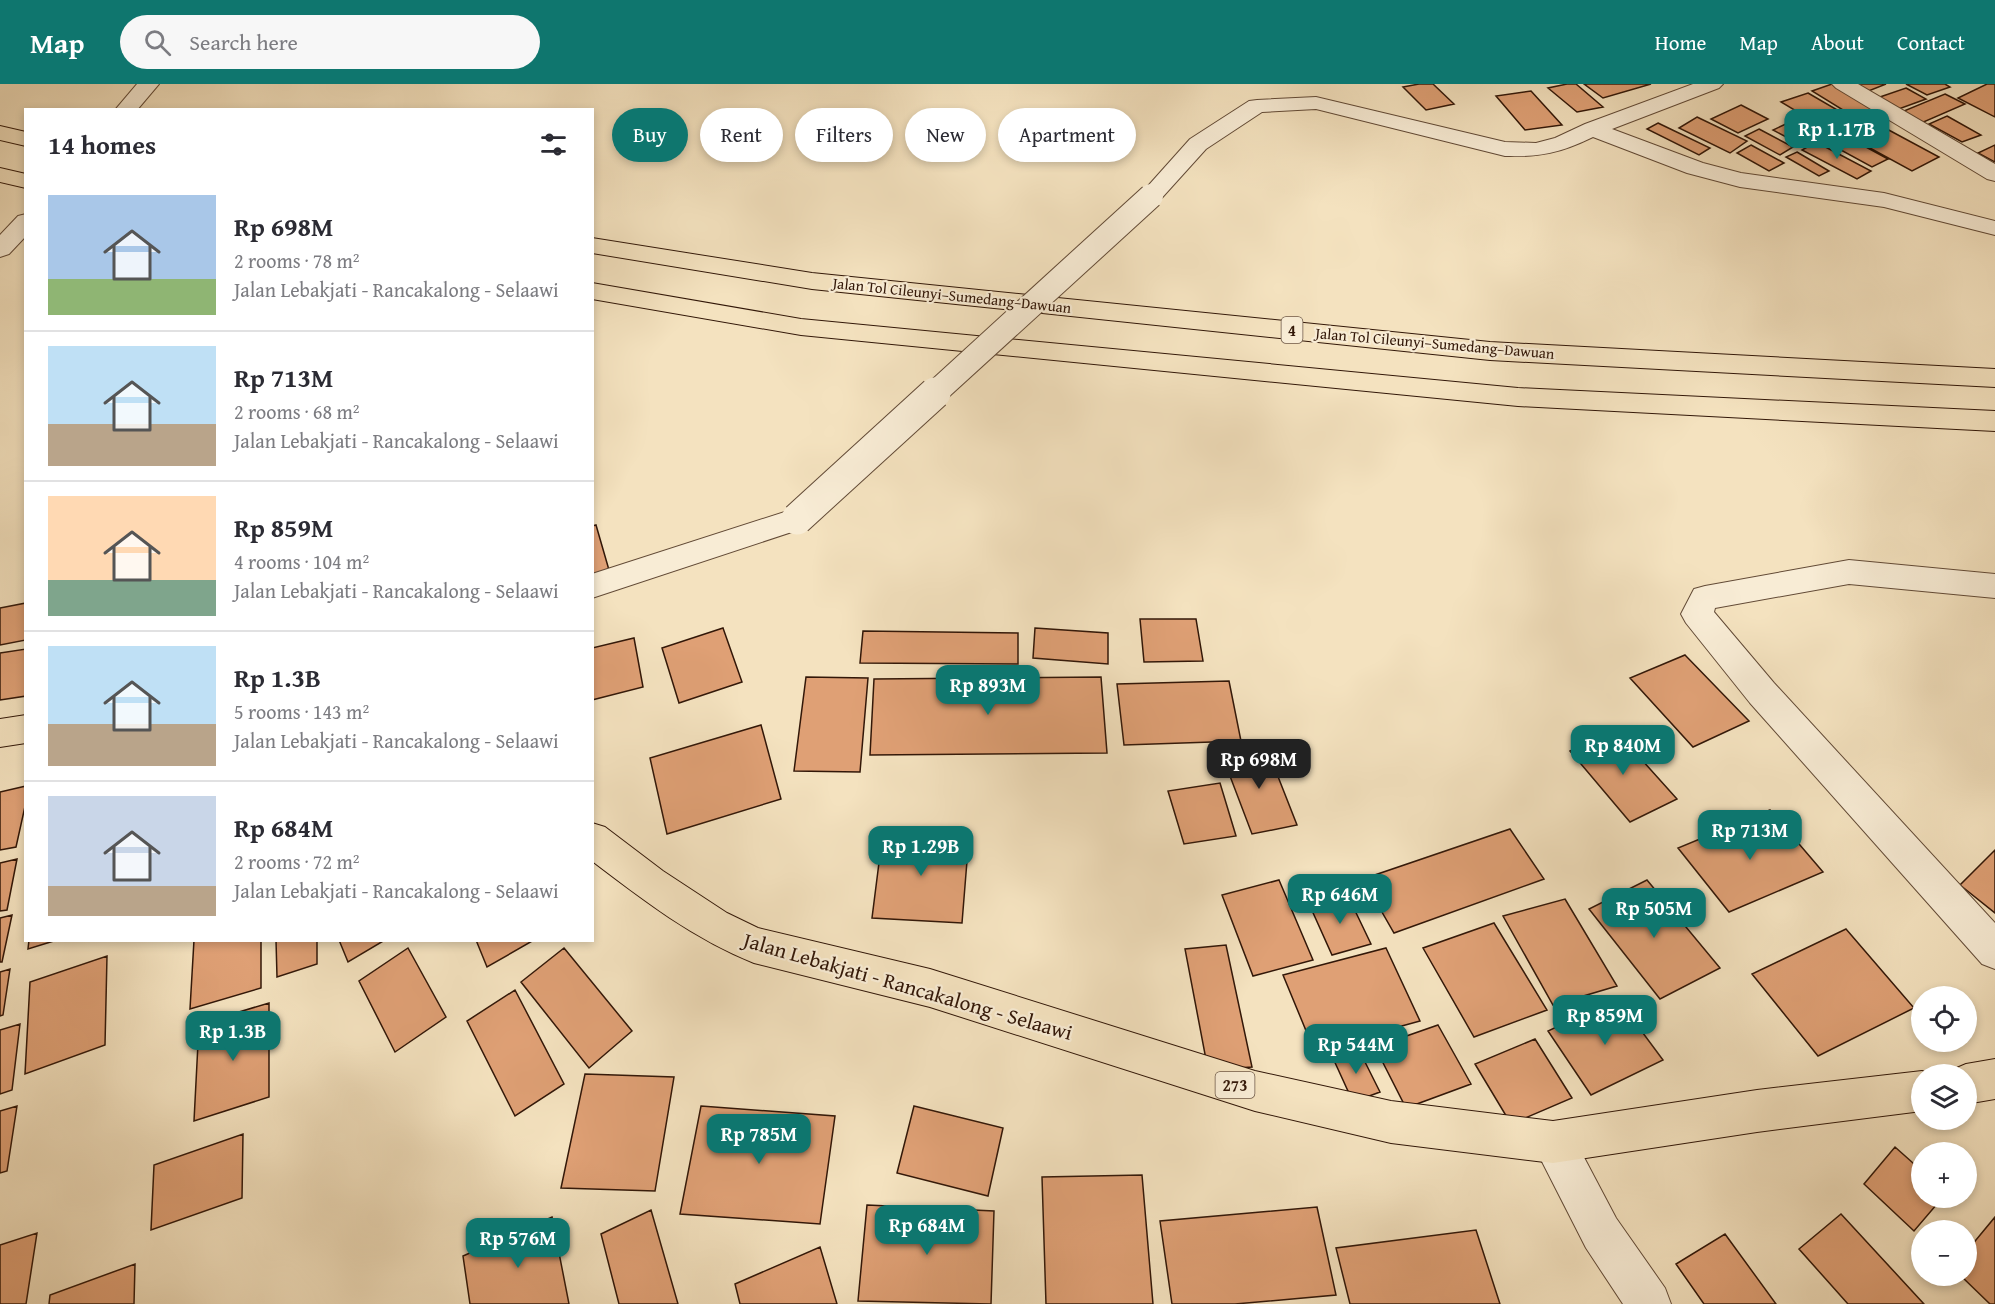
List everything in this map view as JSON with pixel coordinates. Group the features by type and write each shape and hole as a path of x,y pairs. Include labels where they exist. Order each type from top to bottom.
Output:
{"main road":[{"path":"0,133 24,139"},
{"path":"0,175 24,181"},
{"name":"Jalan Tol Cileunyi–Sumedang–Dawuan","path":"594,245 812,281 1490,351 1995,378"},
{"path":"594,291 801,327 1518,397 1995,422"},
{"path":"0,733 24,729"},
{"name":"Jalan Lebakjati - Rancakalong - Selaawi","path":"594,841 650,883 714,926 753,945 930,988 1255,1091 1391,1122 1553,1142 1757,1111 1911,1092"},
{"path":"1977,1082 1995,1079"}],"street":[{"path":"127,108 148,84"},
{"path":"594,585 797,519 1151,196 1198,144 1252,99 1316,103 1505,149 1537,150 1563,143 1593,129 1712,84"},
{"path":"1843,84 1995,174"},
{"path":"1593,129 1643,150 1695,168 1740,180 1884,200 1995,228"},
{"path":"0,249 24,223"},
{"path":"1995,586 1850,572 1705,598 1697,614 1769,702 1995,951"},
{"path":"1553,1142 1601,1233 1649,1304"}],"building":[{"path":"1433,84 1454,104 1426,110 1403,87"},
{"path":"1576,84 1603,107 1577,112 1548,88"},
{"path":"1584,84 1651,84 1603,98"},
{"path":"1832,84 1884,116 1864,123 1812,91"},
{"path":"1851,84 1886,84 1866,92"},
{"path":"1906,84 1945,84 1950,87 1927,95"},
{"path":"1987,84 1995,84 1995,117 1958,98"},
{"path":"1906,88 1926,99 1896,110 1877,98"},
{"path":"1531,91 1562,125 1525,130 1496,96"},
{"path":"1808,93 1858,122 1831,132 1781,102"},
{"path":"1945,94 1965,104 1919,124 1899,113"},
{"path":"1741,105 1768,119 1738,133 1711,119"},
{"path":"1947,116 1981,135 1962,142 1929,124"},
{"path":"1697,117 1747,141 1730,153 1679,128"},
{"path":"1790,122 1816,136 1799,144 1773,130"},
{"path":"1658,123 1710,148 1699,155 1647,129"},
{"path":"1885,128 1939,157 1912,171 1857,141"},
{"path":"1759,129 1793,147 1780,155 1745,136"},
{"path":"1844,135 1888,159 1872,167 1828,143"},
{"path":"1816,142 1871,171 1857,179 1802,150"},
{"path":"1751,145 1784,163 1769,171 1737,153"},
{"path":"1995,145 1995,162 1978,153"},
{"path":"1797,152 1829,171 1819,176 1786,157"},
{"path":"596,525 609,570 594,574 594,526"},
{"path":"24,603 24,640 0,645 0,608"},
{"path":"1140,619 1196,619 1203,661 1144,662"},
{"path":"723,628 742,682 679,703 662,648"},
{"path":"1035,628 1108,633 1108,664 1033,658"},
{"path":"863,631 1018,633 1018,664 860,663"},
{"path":"634,638 643,687 594,699 594,648"},
{"path":"24,649 24,696 0,700 0,653"},
{"path":"1685,655 1749,721 1693,747 1630,678"},
{"path":"806,677 868,678 860,772 794,771"},
{"path":"1101,677 1107,753 870,755 874,679"},
{"path":"1229,681 1241,741 1124,745 1117,684"},
{"path":"761,725 781,799 667,834 650,758"},
{"path":"1615,730 1677,799 1630,822 1570,751"},
{"path":"1266,746 1297,825 1252,834 1222,755"},
{"path":"1220,783 1236,836 1184,844 1168,791"},
{"path":"24,786 24,811 16,847 0,850 0,792"},
{"path":"1770,810 1823,872 1729,912 1678,848"},
{"path":"1510,829 1544,879 1394,933 1363,879"},
{"path":"883,831 969,836 962,923 872,918"},
{"path":"1995,850 1995,913 1960,885"},
{"path":"17,859 7,910 0,911 0,863"},
{"path":"1279,880 1313,960 1253,976 1222,895"},
{"path":"1647,880 1720,968 1660,999 1589,909"},
{"path":"1348,896 1371,944 1332,955 1310,906"},
{"path":"1565,899 1617,986 1553,1005 1503,916"},
{"path":"12,915 2,962 0,962 0,918"},
{"path":"1494,923 1547,1010 1474,1037 1423,948"},
{"path":"1846,929 1911,1005 1911,1010 1818,1056 1752,974"},
{"path":"29,942 51,942 28,949"},
{"path":"194,942 261,942 261,988 190,1009"},
{"path":"276,942 317,942 317,964 277,977"},
{"path":"340,942 382,942 348,962"},
{"path":"477,942 531,942 487,967"},
{"path":"1226,945 1252,1067 1208,1070 1185,949"},
{"path":"408,948 446,1017 395,1052 359,981"},
{"path":"564,948 632,1031 589,1068 521,982"},
{"path":"1386,948 1420,1021 1314,1050 1283,975"},
{"path":"107,956 105,1045 25,1074 30,982"},
{"path":"10,969 3,1015 0,1016 0,972"},
{"path":"515,990 564,1084 515,1116 467,1021"},
{"path":"1617,998 1663,1060 1591,1095 1548,1031"},
{"path":"269,1003 269,1097 194,1121 199,1024"},
{"path":"20,1024 12,1090 0,1094 0,1030"},
{"path":"1438,1025 1471,1084 1406,1108 1375,1047"},
{"path":"1535,1039 1572,1098 1511,1124 1475,1064"},
{"path":"1358,1048 1380,1092 1353,1102 1332,1056"},
{"path":"585,1074 674,1077 655,1191 561,1188"},
{"path":"17,1106 7,1171 0,1173 0,1111"},
{"path":"701,1106 835,1116 820,1224 680,1214"},
{"path":"914,1106 1003,1128 988,1196 897,1173"},
{"path":"243,1134 242,1198 151,1230 154,1165"},
{"path":"1895,1147 1911,1161 1911,1208 1934,1208 1923,1220 1911,1220 1911,1228 1864,1184"},
{"path":"1142,1175 1153,1304 1046,1304 1042,1177"},
{"path":"867,1205 994,1211 991,1304 858,1301"},
{"path":"1317,1207 1336,1295 1235,1304 1172,1304 1160,1221"},
{"path":"651,1210 678,1304 619,1304 601,1234"},
{"path":"1841,1214 1924,1304 1848,1304 1799,1249"},
{"path":"552,1217 569,1304 470,1304 463,1256"},
{"path":"1995,1217 1995,1304 1990,1304 1971,1286 1977,1286 1977,1239"},
{"path":"1476,1230 1500,1304 1350,1304 1336,1248"},
{"path":"37,1233 26,1304 0,1304 0,1245"},
{"path":"1725,1234 1776,1304 1704,1304 1676,1264"},
{"path":"820,1247 837,1304 740,1304 735,1284"},
{"path":"135,1264 134,1304 49,1304 50,1295"}]}
